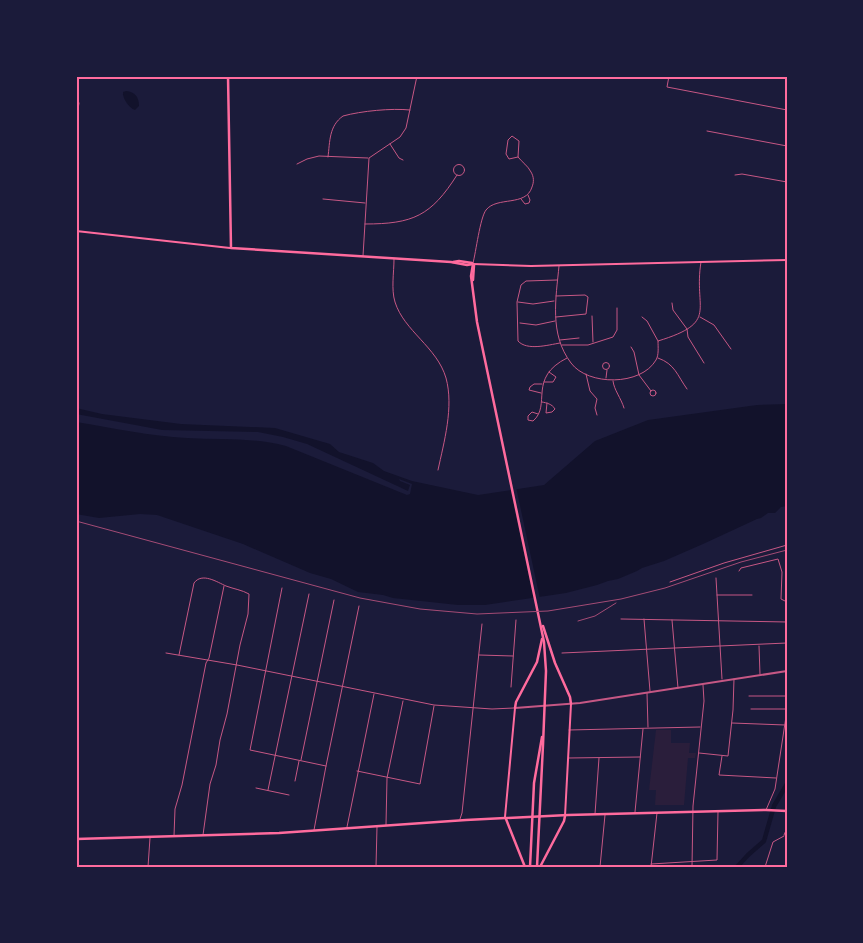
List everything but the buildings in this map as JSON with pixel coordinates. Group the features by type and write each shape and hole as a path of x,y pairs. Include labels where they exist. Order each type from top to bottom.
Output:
{"main road":[{"path":"228,76 231,248"},
{"path":"76,231 231,248 451,262 467,265 531,266 787,260"},
{"path":"473,264 471,276 477,322 543,635 546,671 538,867"},
{"path":"538,867 565,816 571,704 570,697 556,668 541,620"},
{"path":"525,867 506,818 516,702 537,662 543,635"},
{"path":"530,867 534,783 544,730"},
{"path":"76,839 203,836 549,816 657,812 787,811"}],"street":[{"path":"297,164 311,157 369,158 400,137 406,128 417,76"},
{"path":"669,76 667,87 787,110"},
{"path":"76,122 79,103"},
{"path":"328,157 332,128 338,119 343,116 403,109 411,110"},
{"path":"707,131 787,146"},
{"path":"473,264 485,211 495,204 521,199 528,195 533,186 532,174 518,157 519,141 512,136 508,140 506,154 510,160 518,157"},
{"path":"390,144 399,158 403,160"},
{"path":"362,256 369,158"},
{"path":"364,224 396,223 416,216 436,203 444,195 457,175 465,170 462,165 458,164 454,167 454,172 457,175"},
{"path":"735,175 742,174 787,182"},
{"path":"521,199 525,204 529,203 528,195"},
{"path":"323,200 366,203"},
{"path":"394,258 393,292 397,307 402,316 438,360 447,384 448,413 438,470"},
{"path":"658,341 678,334 694,325 699,316 702,310 699,273 701,261"},
{"path":"559,265 555,296 556,321 561,344 574,366 586,373 612,380 630,379 649,369 657,358 658,341 642,317"},
{"path":"558,280 524,281 520,288 517,302 520,344 535,346 593,343 615,335 617,330 617,308"},
{"path":"555,296 585,295 588,297 586,314 556,317"},
{"path":"517,302 533,304 555,300"},
{"path":"672,303 673,310 687,329 688,337 704,363"},
{"path":"592,316 593,343"},
{"path":"699,316 714,325 731,349"},
{"path":"518,323 536,325 556,321"},
{"path":"560,340 579,338"},
{"path":"630,347 639,375 651,391"},
{"path":"538,414 543,383 548,372 553,366 568,358"},
{"path":"657,358 668,362 687,389"},
{"path":"606,379 607,370"},
{"path":"541,394 530,390 530,387 534,384 552,382 556,377 548,372"},
{"path":"586,373 590,391 597,399 595,408 597,415"},
{"path":"612,380 624,408"},
{"path":"541,402 547,403"},
{"path":"670,582 724,563 787,545"},
{"path":"739,571 741,568 778,559 782,572 781,599 787,602"},
{"path":"179,655 194,583 199,578 215,580 248,593 250,596 248,614 231,688 228,714 210,784 203,836"},
{"path":"716,578 722,681"},
{"path":"174,836 175,809 182,785 206,663 224,585"},
{"path":"282,588 250,750 326,766"},
{"path":"268,790 309,594"},
{"path":"716,595 752,596"},
{"path":"295,781 334,600"},
{"path":"314,830 359,606"},
{"path":"621,619 787,622"},
{"path":"644,619 650,692"},
{"path":"511,687 516,620"},
{"path":"672,620 678,688"},
{"path":"460,820 482,624"},
{"path":"562,653 787,643"},
{"path":"759,644 760,675"},
{"path":"166,653 237,665 403,700 434,705 492,709 571,704 787,671"},
{"path":"478,655 513,656"},
{"path":"698,753 728,756 734,679"},
{"path":"692,867 693,812 704,701 703,684"},
{"path":"647,693 648,728"},
{"path":"347,828 374,694"},
{"path":"749,696 787,696"},
{"path":"386,826 387,778 403,700"},
{"path":"358,772 420,784 434,705"},
{"path":"751,709 787,710 774,793 768,810"},
{"path":"732,723 785,725"},
{"path":"634,814 644,728"},
{"path":"569,730 701,728"},
{"path":"722,755 719,775 776,778"},
{"path":"568,758 641,757"},
{"path":"595,815 599,758"},
{"path":"256,788 289,795"},
{"path":"651,864 717,860 718,811"},
{"path":"651,867 657,812"},
{"path":"462,814 465,820"},
{"path":"600,867 605,814"},
{"path":"376,867 377,826"},
{"path":"765,867 769,849 773,842 784,836 787,828"},
{"path":"148,867 150,837"}],"shaded area":[{"path":"123,92 132,92 138,100 139,106 135,110 125,100"},
{"path":"787,404 787,506 781,507 775,513 768,513 761,518 664,561 618,579 566,593 485,605 458,605 393,598 358,592 331,579 310,573 243,544 157,515 140,514 99,518 76,514 76,422 159,436 274,443 286,446 407,495 410,494 412,484 399,479 410,485 408,491 307,444 283,437 258,432 162,430 76,414 76,408 102,414 181,424 275,428 330,444 339,452 373,463 384,471 412,481 478,495 544,485 595,441 648,420 757,405"},
{"path":"656,730 671,730 671,743 690,743 689,753 696,753 695,758 688,758 684,805 655,805 656,790 649,790"}],"pier":[{"path":"516,487 540,599 534,600 510,488"}],"waterway":[{"path":"737,867 764,841 774,806 787,784"}],"railway":[{"path":"76,521 360,598 420,609 477,614 548,611 621,599 665,588 741,562 787,550"},
{"path":"578,621 595,616 616,603"}]}
